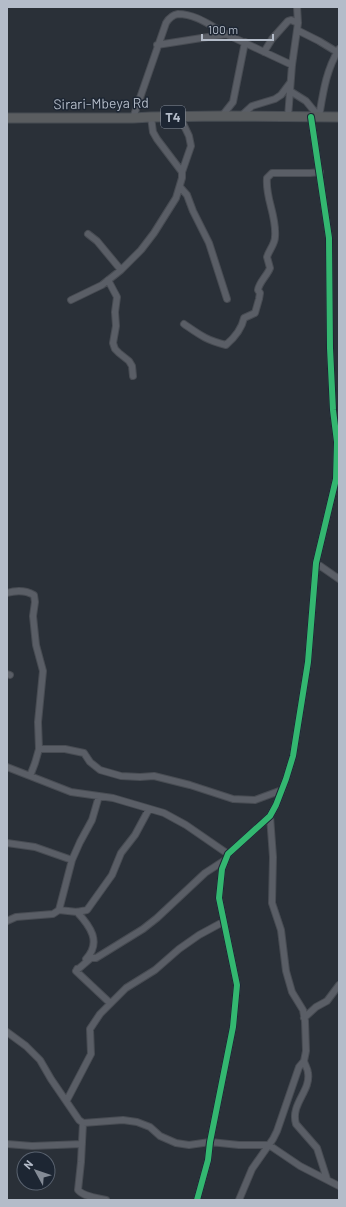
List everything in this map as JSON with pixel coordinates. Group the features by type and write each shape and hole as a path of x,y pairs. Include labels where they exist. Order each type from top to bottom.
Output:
{"highway":[{"name":"Sirari-Mbeya Rd","path":"7,118 222,116 339,117"}],"street":[{"path":"288,117 292,65 298,23 297,7"},
{"path":"133,118 147,80 157,45 166,23 171,16 176,14 188,15 206,22 292,65"},
{"path":"264,52 272,39 288,21 292,20 298,23"},
{"path":"76,971 90,958 96,958 143,929 157,918 205,873 226,857 270,816 282,790 292,756 308,662 316,563 338,480 337,442 332,398 330,348 329,238 320,172 315,117 328,70 338,51 297,30"},
{"path":"157,45 228,34"},
{"path":"222,116 233,102 245,42"},
{"path":"240,117 252,106 282,95 291,82"},
{"path":"290,91 306,101 315,117"},
{"path":"151,117 153,132 182,172"},
{"path":"71,300 96,289 121,270 141,250 154,233 176,198 180,187 182,172 191,146 189,136 180,117"},
{"path":"184,324 204,338 213,342 226,345 231,341 243,324 244,318 255,313 260,299 258,287 270,268 266,257 275,239 276,228 266,187 267,178 272,173 320,172"},
{"path":"180,187 187,195 192,210 209,243 227,299"},
{"path":"88,234 97,242 121,270"},
{"path":"108,280 117,297 115,312 116,326 113,343 119,354 129,361 132,366 133,376"},
{"path":"316,563 339,579"},
{"path":"7,592 27,591 34,595 35,602 33,616 36,645 43,671 39,715 39,749 30,776"},
{"path":"39,749 65,749 84,753 90,762 100,770 121,776 154,776 190,785 233,799 255,800 282,790"},
{"path":"7,767 70,792 99,796 150,808 164,813 186,825 226,857"},
{"path":"59,910 72,860 92,820 99,796"},
{"path":"7,921 16,917 53,914 59,910 77,912 87,910 114,871 121,853 135,835 150,808"},
{"path":"270,816 273,857 272,903 281,930 286,971 292,992 303,1010 306,1040 304,1061 308,1073 308,1081 305,1091 298,1101 295,1119 296,1124 317,1148 327,1179"},
{"path":"7,843 35,847 72,860"},
{"path":"197,1200 208,1160 210,1142 233,1027 237,985 219,890 222,869 226,857"},
{"path":"76,971 92,953 94,945 86,921 77,912"},
{"path":"67,1100 91,1054 90,1029 100,1014 126,988 155,970 179,949 199,935 224,922"},
{"path":"76,971 110,1003"},
{"path":"304,1018 316,1007 327,1001 339,986"},
{"path":"7,1032 26,1046 40,1060 51,1079 67,1100 79,1120 83,1123 131,1120 150,1127 160,1136 176,1143 188,1145 210,1142 239,1145 269,1145 292,1161 339,1186"},
{"path":"239,1200 252,1168 269,1145 277,1131 299,1067 304,1061"},
{"path":"83,1123 78,1190 85,1195 106,1200"},
{"path":"7,1144 32,1146 82,1144"}],"cycle path":[{"path":"197,1200 208,1160 210,1142 233,1027 237,985 219,898 222,869 228,854 270,816 286,779 293,756 308,662 316,563 336,479 337,442 333,410 330,348 329,238 311,117"}]}
